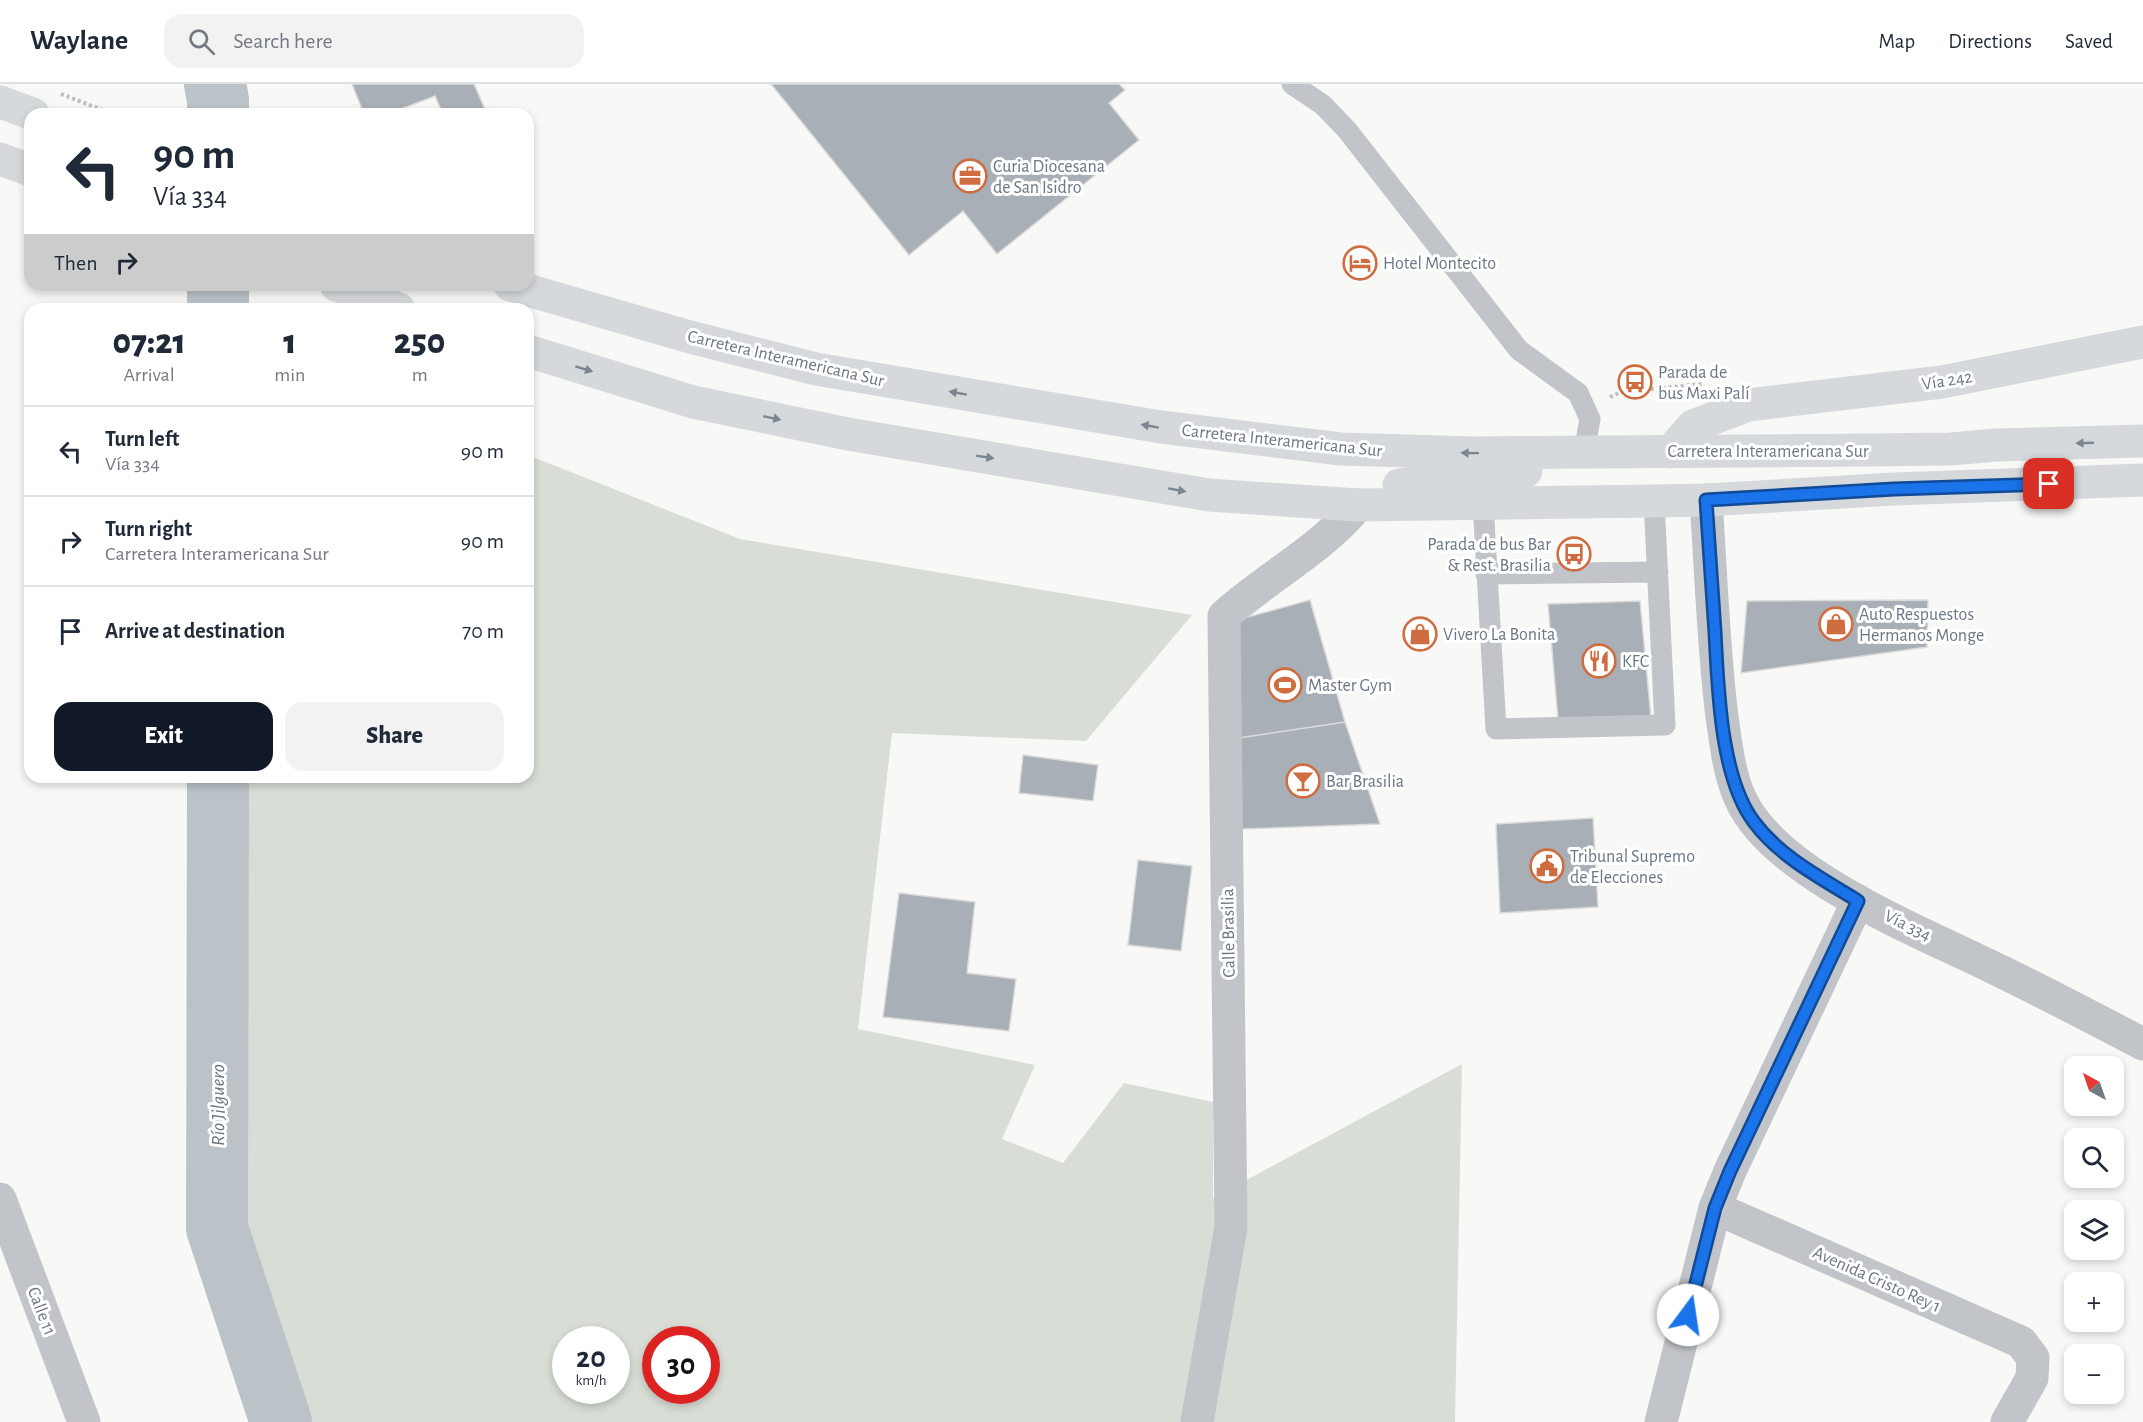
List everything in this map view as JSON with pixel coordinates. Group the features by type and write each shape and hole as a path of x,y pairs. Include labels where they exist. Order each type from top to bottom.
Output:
{"main road":[{"path":"0,102 24,111"},
{"path":"0,159 24,168"},
{"path":"352,291 383,303"},
{"name":"Carretera Interamericana Sur","path":"531,291 690,337 816,369 1161,428 1341,449 1474,453 1670,452 1951,449 1996,445 2143,441"},
{"name":"Vía 242","path":"1670,452 1693,426 1748,405 1942,382 2143,342"},
{"path":"534,353 693,402 837,432 1209,495 1244,498 1358,505 1706,500 1894,489 2143,480"},
{"path":"1706,500 1742,482 1800,463 1868,450"},
{"path":"1244,498 1357,490 1550,468 1568,463 1584,452"},
{"path":"1626,452 1706,500"}],"street":[{"name":"Vía 334","path":"1706,500 1718,688 1726,741 1740,800 1753,821 1775,846 1810,872 1858,901 2143,1044"},
{"name":"Calle Brasilia","path":"1197,1422 1231,1227 1224,616 1244,598 1329,536 1358,505"},
{"path":"1661,1422 1715,1208 1730,1171 1858,901"},
{"name":"Calle 11","path":"0,1199 84,1422"},
{"name":"Avenida Cristo Rey 1","path":"1715,1208 2021,1342 2033,1358 2032,1378 2007,1422"}],"lane":[{"path":"1292,84 1323,105 1347,130 1519,350 1578,393 1590,419 1584,452"},
{"path":"1483,503 1496,729 1507,729 1665,725 1654,501"},
{"path":"1486,574 1658,572"}],"path":[{"path":"57,93 97,108"},
{"path":"1585,408 1621,392 1711,384"}],"shaded area":[{"path":"534,457 740,539 1192,615 1086,741 892,733 858,1029 1035,1065 1002,1139 1063,1163 1124,1083 1213,1102 1213,1198 1462,1064 1455,1422 281,1422 217,1229 217,1015 239,783 534,783"}],"building":[{"path":"352,84 474,84 484,108 440,108 435,96 404,108 362,108"},
{"name":"Curia Diocesana de San Isidro","path":"771,84 1119,84 1125,90 1109,103 1139,140 997,254 963,211 909,255"},
{"path":"1310,600 1345,722 1239,738 1237,620"},
{"name":"Auto Respuestos Hermanos Monge","path":"1928,600 1927,647 1741,673 1747,601"},
{"name":"KFC","path":"1640,601 1651,718 1558,719 1548,604"},
{"name":"Bar Brasilia","path":"1345,722 1380,824 1241,829 1239,738"},
{"path":"1023,755 1098,765 1093,801 1019,793"},
{"name":"Tribunal Supremo de Elecciones","path":"1593,818 1598,907 1500,913 1496,824"},
{"path":"1138,860 1192,866 1181,951 1128,945"},
{"path":"899,893 975,902 967,973 1016,979 1009,1031 883,1017"}],"waterway":[{"name":"Río Jilguero","path":"215,84 218,108"},
{"name":"Río Jilguero","path":"218,291 218,303"},
{"name":"Río Jilguero","path":"218,783 217,1228 281,1422"}],"place":[{"name":"Curia Diocesana de San Isidro","path":"970,176"},
{"name":"Hotel Montecito","path":"1360,263"},
{"name":"Parada de bus Maxi Palí","path":"1635,382"},
{"name":"Parada de bus Bar & Rest. Brasilia","path":"1574,554"},
{"name":"Auto Respuestos Hermanos Monge","path":"1836,624"},
{"name":"Vivero La Bonita","path":"1420,634"},
{"name":"KFC","path":"1599,661"},
{"name":"Master Gym","path":"1285,685"},
{"name":"Bar Brasilia","path":"1303,781"},
{"name":"Tribunal Supremo de Elecciones","path":"1547,866"}],"route":[{"path":"1688,1315 1715,1208 1730,1171 1858,901 1810,872 1775,846 1753,821 1740,800 1732,772 1718,688 1706,500 1894,489 2049,484"}]}
